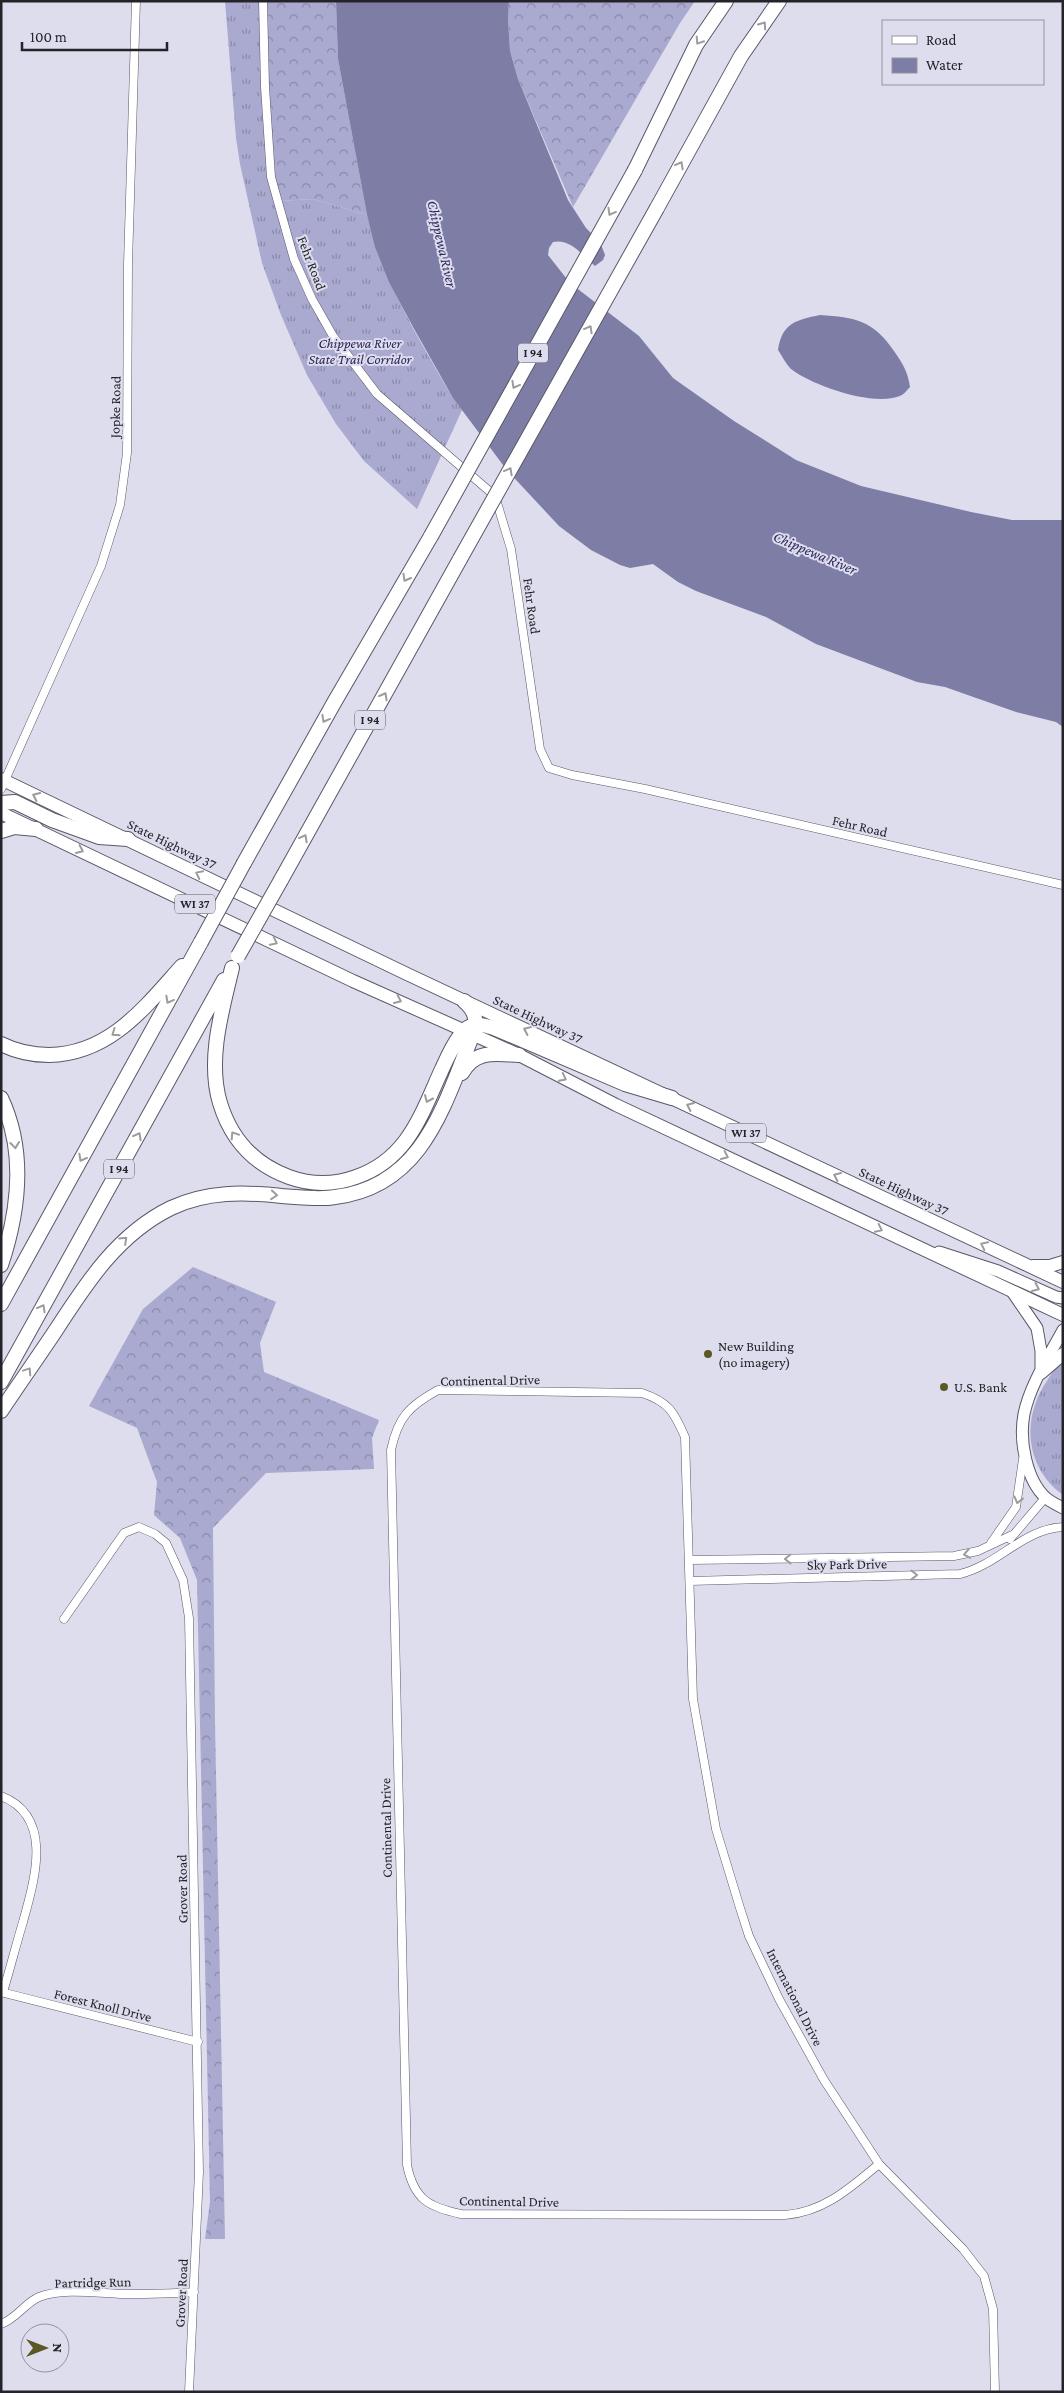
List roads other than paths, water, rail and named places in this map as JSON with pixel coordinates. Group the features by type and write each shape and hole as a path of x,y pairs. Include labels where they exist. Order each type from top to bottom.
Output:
{"highway":[{"name":"I 94","path":"1,1304 244,863 431,536 635,170 696,45 726,1"},
{"name":"I 94","path":"1,1382 741,56 779,1"},
{"path":"1,803 15,802 52,820 99,837 128,839"},
{"path":"1,831 14,827 36,829"},
{"path":"1,1044 32,1054 61,1055 83,1050 101,1042 118,1032 136,1016 199,945"},
{"path":"235,962 220,1018 216,1055 215,1078 224,1118 233,1135 256,1160 301,1182 344,1182 373,1171 399,1150 413,1132 448,1055 471,1030 492,1028 625,1084 672,1098"},
{"path":"443,1106 471,1030 474,1010 464,1001"},
{"path":"1,1411 95,1272 113,1251 143,1224 171,1208 213,1195 245,1193 328,1198 363,1191 388,1178 412,1159 426,1140 465,1067 473,1059 482,1054 490,1053 519,1055"},
{"path":"1,1098 14,1135 18,1175 14,1213 1,1265"}],"main road":[{"name":"State Highway 37","path":"2,783 128,839 464,1001 1063,1282"},
{"name":"WI 37","path":"1,813 353,981 471,1030 616,1105 1063,1315"},
{"path":"1028,1266 1050,1266 1063,1262"},
{"path":"1041,1373 1063,1354"}],"street":[{"name":"Jopke Road","path":"2,783 101,566 120,505 126,474 128,426 128,264 136,1"},
{"name":"Fehr Road","path":"263,1 265,87 271,177 294,259 312,299 334,336 377,394 495,496 510,549 540,749 549,768 572,775 645,789 1063,885"},
{"path":"908,1243 989,1268 1056,1297 1063,1298"},
{"path":"1013,1292 1037,1328 1041,1351 1041,1373"},
{"path":"987,1547 1016,1507 1024,1452 1024,1414 1041,1373 1063,1330"},
{"name":"Continental Drive","path":"690,1560 685,1437 677,1418 661,1400 642,1393 438,1390 421,1399 405,1414 395,1430 391,1450 402,1982 407,2165 411,2183 422,2198 438,2209 461,2214 785,2215 805,2212 822,2206 879,2164"},
{"path":"1024,1452 1030,1473 1045,1498 1063,1508"},
{"name":"Sky Park Drive","path":"1000,1555 1012,1535 1045,1498"},
{"name":"Grover Road","path":"64,1619 124,1533 139,1527 155,1534 166,1543 183,1580 189,1618 199,2172 189,2392"},
{"name":"Sky Park Drive","path":"690,1581 954,1575 972,1571 1039,1532 1063,1527"},
{"name":"Sky Park Drive","path":"690,1560 954,1556 978,1551 1012,1535"},
{"name":"International Drive","path":"690,1560 693,1699 716,1830 749,1936 779,1999 824,2080 879,2164 963,2249 984,2276 993,2309 995,2392"},
{"path":"1,1796 12,1801 28,1819 35,1835 37,1871 2,1992"},
{"name":"Forest Knoll Drive","path":"2,1992 198,2042"},
{"name":"Partridge Run","path":"1,2324 8,2322 39,2297 54,2294 70,2292 157,2294 194,2292"}],"water":[{"name":"Chippewa River","path":"336,1 509,1 510,51 518,79 568,200 586,228 600,242 605,255 603,260 595,266 571,245 559,241 553,242 549,248 548,255 570,283 639,336 673,378 734,421 796,460 861,486 1012,520 1063,520 1063,727 1056,722 1016,712 945,687 917,682 816,644 766,617 696,591 678,582 653,564 630,568 620,565 591,550 559,526 506,469 453,398 389,282 375,247 367,215 338,59"},
{"path":"820,315 854,319 863,322 879,333 887,341 902,364 910,387 902,395 891,398 861,397 814,382 791,369 778,350 783,334 787,328 797,321"}],"place":[{"name":"New Building (no imagery)","path":"708,1354"},
{"name":"U.S. Bank","path":"944,1387"}],"park label":[{"name":"Chippewa River State Trail Corridor","path":"360,352"}]}
